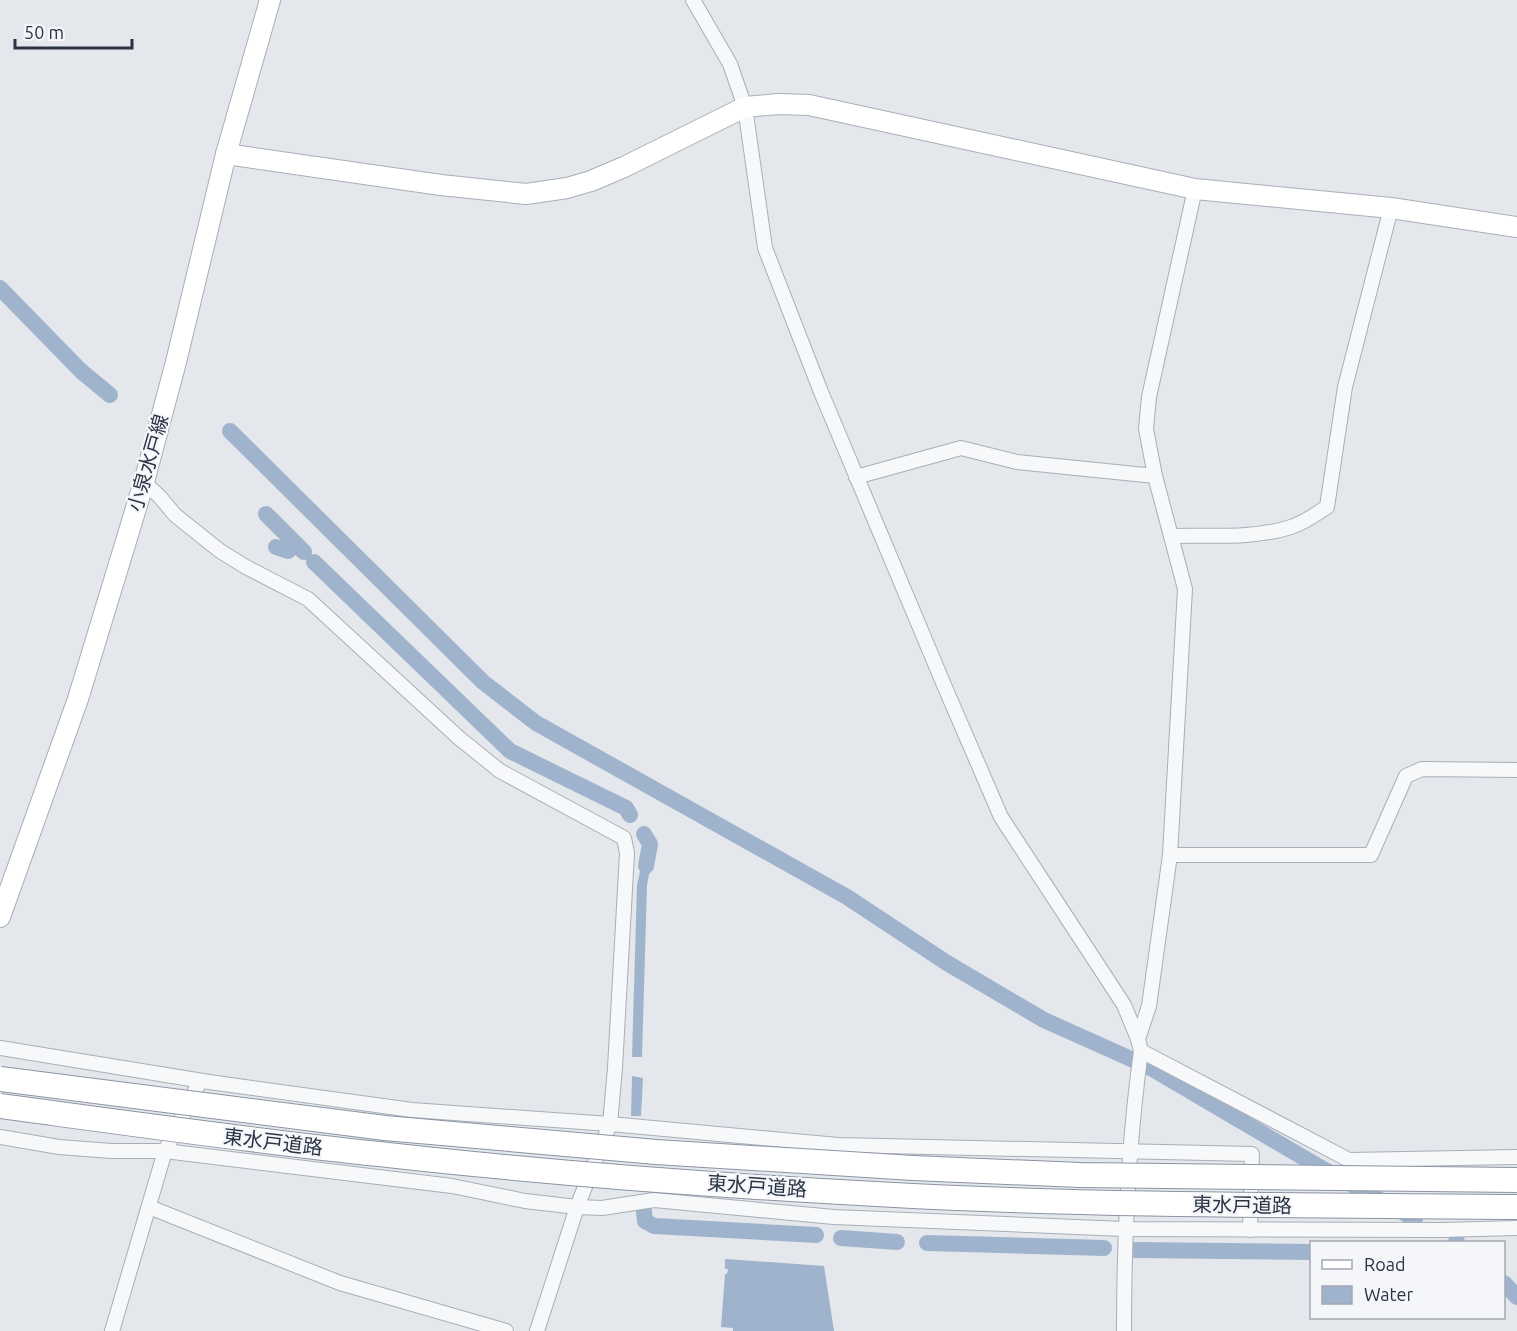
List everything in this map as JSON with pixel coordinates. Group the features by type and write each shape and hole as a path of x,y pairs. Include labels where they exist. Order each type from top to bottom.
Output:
{"highway":[{"name":"東水戸道路","path":"0,1079 385,1128 656,1152 913,1168 1080,1175 1517,1180"},
{"name":"東水戸道路","path":"0,1106 382,1155 655,1179 913,1196 1068,1201 1517,1207"}],"street":[{"name":"小泉水戸線","path":"0,917 78,699 144,482 176,362 226,154 270,0"},
{"path":"693,0 730,64 745,107 765,248 856,477 1001,818 1124,1005 1140,1048 1349,1160 1517,1157"},
{"path":"226,154 441,185 526,194 567,188 591,181 745,107 778,104 809,105 1195,189 1391,207 1517,227"},
{"path":"1124,1331 1125,1229 1129,1152 1140,1048 1149,1006 1170,855 1185,589 1155,476 1146,429 1149,397 1195,189"},
{"path":"1172,537 1256,534 1274,531 1293,526 1327,507 1345,387 1391,207"},
{"path":"856,477 961,448 1017,462 1155,476"},
{"path":"144,482 160,496 175,515 220,551 308,599 459,738 500,771 624,838 627,853 610,1124 578,1207 537,1331"},
{"path":"1170,855 1371,855 1406,776 1422,769 1517,770"},
{"path":"0,1048 200,1081 412,1110 610,1124 838,1145 1252,1154 1250,1230"},
{"path":"112,1331 165,1151 200,1081"},
{"path":"0,1137 112,1151 165,1151 452,1186 525,1201 578,1207 602,1208 654,1200 834,1217 1125,1229 1441,1230 1517,1228"},
{"path":"1478,1157 1486,1229"},
{"path":"149,1207 340,1283 506,1331"}],"water":[{"path":"646,844 655,844 647,885 642,1057 632,1057 637,885"},
{"path":"632,1076 643,1078 641,1116 631,1116"},
{"path":"725,1259 824,1266 834,1331 733,1331 733,1328 721,1327 725,1274 728,1269 725,1269"}],"waterway":[{"path":"0,288 81,371 110,395"},
{"path":"230,431 483,682 536,723 847,897 947,963 1044,1020 1151,1068 1316,1165 1415,1219"},
{"path":"266,514 304,552"},
{"path":"276,547 288,551 295,544"},
{"path":"314,562 510,751 626,808 630,815"},
{"path":"644,834 650,844 646,866"},
{"path":"644,1211 645,1221 654,1226 816,1235"},
{"path":"841,1238 897,1242"},
{"path":"927,1243 1104,1248"},
{"path":"1135,1250 1310,1252"},
{"path":"1505,1284 1517,1297"}]}
